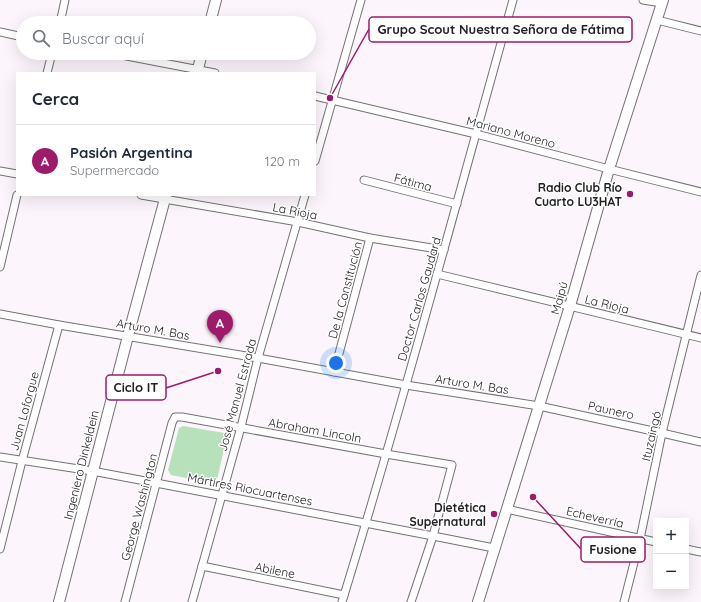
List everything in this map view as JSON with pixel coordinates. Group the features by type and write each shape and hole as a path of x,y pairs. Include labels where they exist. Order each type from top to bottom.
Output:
{"main road":[{"path":"212,16 216,0"},
{"name":"Maipú","path":"478,602 570,306 609,170 662,2"},
{"path":"197,71 200,60"},
{"name":"Ingeniero Dinkeldein","path":"59,602 92,471 165,197"}],"street":[{"path":"62,16 65,0"},
{"path":"316,158 360,0"},
{"name":"Doctor Carlos Gaudard","path":"343,598 406,385 513,0"},
{"path":"643,0 662,2"},
{"path":"657,20 701,31"},
{"path":"0,32 16,35"},
{"path":"47,72 50,60"},
{"path":"144,60 197,71"},
{"name":"Mariano Moreno","path":"316,96 476,134 609,170 701,192"},
{"path":"0,171 16,174"},
{"name":"Fátima","path":"364,180 457,204"},
{"path":"0,267 17,196"},
{"name":"La Rioja","path":"153,196 298,222 370,238 444,250"},
{"name":"José Manuel Estrada","path":"192,602 241,427 258,358 305,196"},
{"name":"De la Constitución","path":"334,372 370,238"},
{"name":"La Rioja","path":"437,274 701,338"},
{"name":"Ituzaingó","path":"624,602 640,539 662,432 701,275"},
{"name":"Arturo M. Bas","path":"0,314 406,385 539,406"},
{"name":"Juan Laforgue","path":"0,549 59,325"},
{"name":"Paunero","path":"539,406 662,432 701,442"},
{"name":"Abraham Lincoln","path":"175,417 241,427 452,465 433,536"},
{"name":"George Washington","path":"125,602 172,423 175,417"},
{"name":"Mártires Riocuartenses","path":"0,457 92,471 494,548"},
{"name":"Echeverría","path":"506,509 653,541"},
{"path":"411,602 433,536"},
{"path":"689,550 701,552"},
{"name":"Abilene","path":"202,566 343,598"}],"green space":[{"path":"183,426 225,433 227,436 217,480 212,483 171,475 168,470 179,428"}],"place":[{"name":"Grupo Scout Nuestra Señora de Fátima","path":"330,98"},
{"name":"Radio Club Río Cuarto LU3HAT","path":"630,194"},
{"name":"Pasión Argentina","path":"220,343"},
{"name":"Ciclo IT","path":"218,371"},
{"name":"Fusione","path":"533,497"},
{"name":"Dietética Supernatural","path":"494,514"}]}
